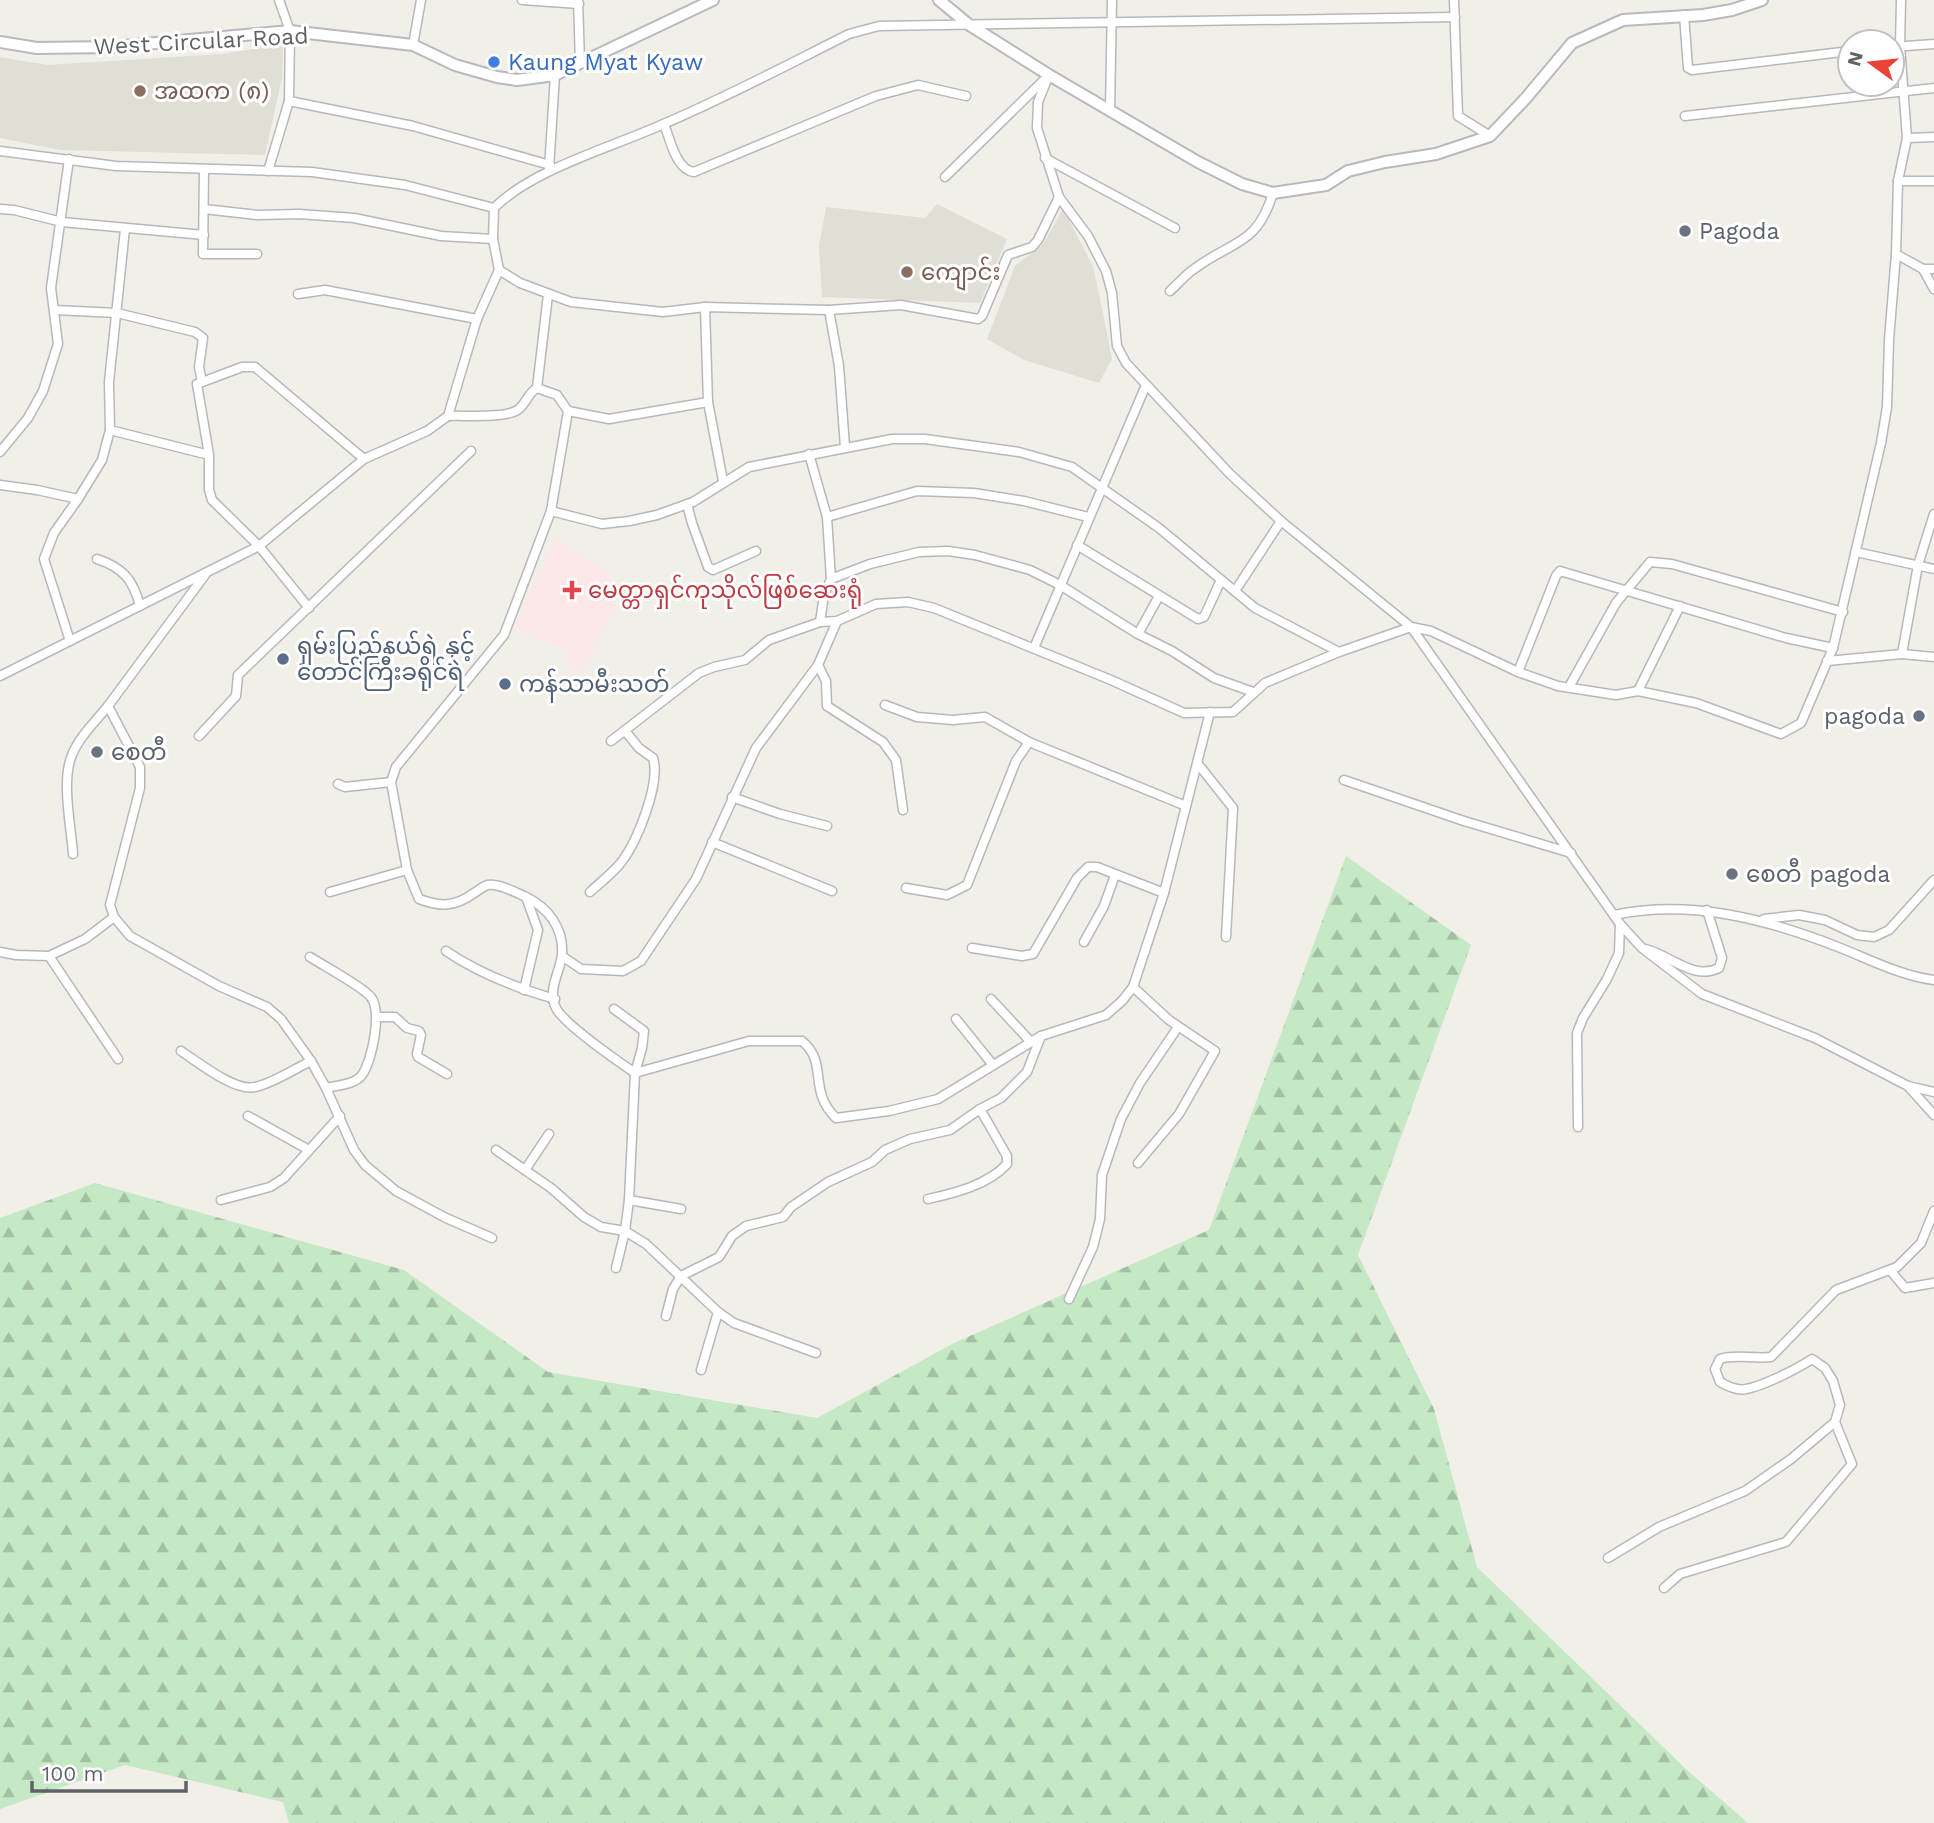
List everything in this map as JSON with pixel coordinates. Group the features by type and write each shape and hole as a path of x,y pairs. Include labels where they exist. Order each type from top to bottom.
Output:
{"street":[{"path":"268,171 289,102 290,31 279,0"},
{"path":"413,45 421,0"},
{"path":"522,0 578,2 580,62"},
{"name":"West Circular Road","path":"0,43 37,48 89,48 290,31 413,45 455,65 517,80 555,75 713,0"},
{"path":"939,0 968,24 1049,75 1198,162 1242,184 1273,193 1326,185 1348,171 1436,154 1490,136 1526,99 1572,43 1623,20 1703,15 1732,10 1762,0"},
{"path":"1110,111 1112,0"},
{"path":"1454,0 1458,116 1490,136"},
{"path":"1898,28 1901,0"},
{"path":"1685,15 1688,68 1692,70 1836,53"},
{"path":"0,676 259,546 364,459 428,431 447,416 477,319 499,270 493,239 494,208 509,193 550,169 664,124 849,34 879,26 1454,16"},
{"path":"1906,46 1934,44"},
{"path":"550,169 555,75"},
{"path":"1049,75 1038,102 1037,128 1045,158 1059,197 1088,236 1106,271 1112,293 1116,345 1126,363 1230,474 1281,521 1411,627 1620,924 1642,948 1702,993 1815,1038 1908,1086 1934,1092"},
{"path":"944,177 1049,75"},
{"path":"664,124 681,166 688,172 694,172 876,96 918,85 966,96"},
{"path":"1906,90 1934,88"},
{"path":"1685,116 1836,98"},
{"path":"611,741 699,673 746,660 769,640 820,622 837,621 876,604 908,602 934,608 1034,648 1184,713 1233,712 1265,683 1339,652 1411,627 1431,631 1518,672 1569,687 1616,695 1638,691 1696,703 1781,734 1801,723 1833,648 1881,443 1887,407 1898,181 1907,138 1904,98"},
{"path":"289,102 413,126 550,169"},
{"path":"1907,138 1934,137"},
{"path":"0,151 116,166 312,172 405,185 494,208"},
{"path":"1045,158 1175,228"},
{"path":"0,452 28,418 43,391 58,344 51,288 69,159"},
{"path":"204,169 203,254 257,254"},
{"path":"1898,181 1934,181"},
{"path":"1170,291 1193,269 1252,234 1266,216 1273,193"},
{"path":"499,270 520,284 570,302 663,312 705,307 829,310 901,305 978,319 982,316 1008,255 1032,247 1059,197"},
{"path":"0,209 62,222 204,235"},
{"path":"204,209 257,215 299,214 354,219 441,236 493,239"},
{"path":"70,641 44,559 54,533 102,460 110,430 109,382 125,229"},
{"path":"1896,254 1923,269 1934,269"},
{"path":"1923,269 1934,289"},
{"path":"298,294 325,290 477,319"},
{"path":"447,416 512,413 521,407 528,395 537,388 548,295"},
{"path":"705,307 708,402 723,481"},
{"path":"55,310 117,313 153,320 201,335 203,338 199,368 202,382"},
{"path":"829,310 839,366 845,447"},
{"path":"309,608 259,546 212,500 209,490 209,455 197,384 242,367 255,366 364,459"},
{"path":"1034,648 1146,385"},
{"path":"537,388 556,395 568,411 609,419 708,402"},
{"path":"568,411 551,511 504,635 396,767 391,782 407,870 419,899 446,905 462,902 486,885 496,886 526,897 550,915 558,926 562,956 553,985 555,1007 581,1032 635,1073"},
{"path":"110,430 209,455"},
{"path":"551,511 603,524 657,515 687,504 749,467 892,439 914,439 1018,452 1072,467 1159,528 1255,608 1339,652"},
{"path":"199,736 236,695 238,676 471,451"},
{"path":"809,454 827,517 831,579 824,594 820,622"},
{"path":"0,485 78,499"},
{"path":"827,517 916,491 974,492 1088,517"},
{"path":"687,504 708,567 713,569 726,565 756,551"},
{"path":"1902,654 1918,565 1934,514"},
{"path":"1235,591 1281,521"},
{"path":"1077,545 1198,619 1204,617 1221,580"},
{"path":"831,579 870,564 919,552 948,551 975,555 1030,570 1060,585 1214,678 1253,692"},
{"path":"1856,552 1934,569"},
{"path":"97,559 128,576 134,585 140,606"},
{"path":"1569,687 1616,603 1650,562 1672,564 1843,612"},
{"path":"1518,672 1560,571 1786,638 1833,648"},
{"path":"73,854 67,779 76,746 207,573"},
{"path":"1138,634 1159,596"},
{"path":"1638,691 1680,606"},
{"path":"562,956 581,969 623,971 641,961 695,878 756,748 818,665 837,621"},
{"path":"1827,661 1902,654 1934,657"},
{"path":"818,665 825,681 827,706 883,742 896,760 903,810"},
{"path":"885,705 918,717 953,720 985,717 1029,742 1186,806"},
{"path":"108,706 140,767 141,775 110,905 114,917 130,936 219,986 267,1006 281,1019 312,1061 354,1150 365,1165 396,1191 446,1218 492,1238"},
{"path":"635,1073 749,1041 802,1041 815,1054 820,1096 826,1108 836,1118 846,1118 938,1099 1041,1036 1106,1015 1133,987 1164,893 1210,712"},
{"path":"590,892 620,864 644,818 655,782 653,758 639,748 626,732"},
{"path":"906,888 947,895 967,885 1016,761 1029,742"},
{"path":"1198,764 1233,808 1226,937"},
{"path":"1344,780 1464,821 1571,853"},
{"path":"338,783 345,787 391,782"},
{"path":"732,797 780,814 827,826"},
{"path":"712,842 832,891"},
{"path":"972,948 1022,956 1032,954 1083,871 1097,867 1164,893"},
{"path":"330,892 407,870"},
{"path":"1084,942 1104,906 1115,875"},
{"path":"1757,920 1799,915 1825,920 1857,935 1874,937 1889,930 1934,880"},
{"path":"524,990 538,930 526,897"},
{"path":"1614,915 1640,909 1707,910 1757,920 1814,938 1882,965 1934,980"},
{"path":"1642,948 1658,952 1699,973 1710,973 1719,968 1722,958 1707,910"},
{"path":"0,952 49,956 85,939 114,917"},
{"path":"1578,1127 1577,1033 1619,953 1620,924"},
{"path":"446,951 459,960 524,990 555,999"},
{"path":"49,956 118,1059"},
{"path":"310,957 371,996 377,1010 363,1073 349,1083 326,1088"},
{"path":"1133,987 1178,1027 1215,1051 1179,1114 1138,1163"},
{"path":"991,999 1031,1042"},
{"path":"614,1009 643,1031 642,1048 635,1073 629,1200 616,1268"},
{"path":"377,1017 396,1017 407,1028 419,1031 421,1035 418,1057 447,1074"},
{"path":"956,1019 993,1065"},
{"path":"1069,1299 1093,1247 1100,1219 1102,1175 1121,1119 1140,1083 1178,1027"},
{"path":"666,1316 673,1289 681,1276 719,1257 732,1236 746,1226 783,1217 791,1207 828,1182 872,1162 885,1150 910,1139 950,1130 1001,1098 1027,1072 1041,1036"},
{"path":"181,1051 233,1084 244,1087 255,1087 312,1061"},
{"path":"1908,1086 1934,1115"},
{"path":"928,1199 962,1191 1002,1170 1007,1164 1007,1156 980,1109"},
{"path":"248,1116 309,1150"},
{"path":"221,1200 270,1187 284,1178 340,1116"},
{"path":"524,1170 550,1134"},
{"path":"496,1150 551,1188 584,1217 601,1227 625,1231 646,1244 718,1312 734,1323 816,1353"},
{"path":"629,1200 681,1209"},
{"path":"1608,1558 1659,1527 1745,1491 1791,1459 1835,1422 1840,1405 1833,1381 1825,1368 1812,1359 1800,1367 1744,1390 1720,1382 1715,1369 1720,1359 1731,1356 1748,1359 1771,1357 1836,1290 1897,1267 1921,1243 1934,1211"},
{"path":"1890,1270 1905,1288 1934,1283"},
{"path":"701,1370 718,1312"},
{"path":"1664,1588 1680,1574 1786,1542 1852,1464 1835,1422"}],"shaded area":[{"name":"အထက (၈)","path":"283,44 282,78 265,155 60,150 0,138 0,57 47,65 222,54"},
{"name":"ကျောင်း","path":"937,204 1007,239 980,303 822,297 819,246 826,207 925,218"},
{"name":"ကျောင်း","path":"1063,209 1093,266 1104,318 1112,359 1099,383 1024,360 987,339 1015,266 1043,244"},
{"name":"မေတ္တာရှင်ကုသိုလ်ဖြစ်ဆေးရုံ","path":"556,538 610,575 616,605 582,670 564,662 568,651 514,628"}],"green space":[{"path":"1346,856 1471,945 1358,1255 1434,1409 1477,1567 1687,1770 1748,1823 289,1823 283,1802 125,1765 0,1809 0,1218 95,1183 404,1270 548,1372 817,1418 954,1343 1209,1230"}],"place":[{"name":"Kaung Myat Kyaw","path":"494,62"},
{"name":"အထက (၈)","path":"140,91"},
{"name":"Pagoda","path":"1685,231"},
{"name":"ကျောင်း","path":"907,272"},
{"name":"မေတ္တာရှင်ကုသိုလ်ဖြစ်ဆေးရုံ","path":"572,590"},
{"name":"ရှမ်းပြည်နယ်ရဲ နှင့် တောင်ကြီးခရိုင်ရဲ","path":"283,659"},
{"name":"ကန်သာမီးသတ်","path":"505,684"},
{"name":"pagoda","path":"1919,716"},
{"name":"စေတီ","path":"97,752"},
{"name":"စေတီ pagoda","path":"1732,874"}]}
